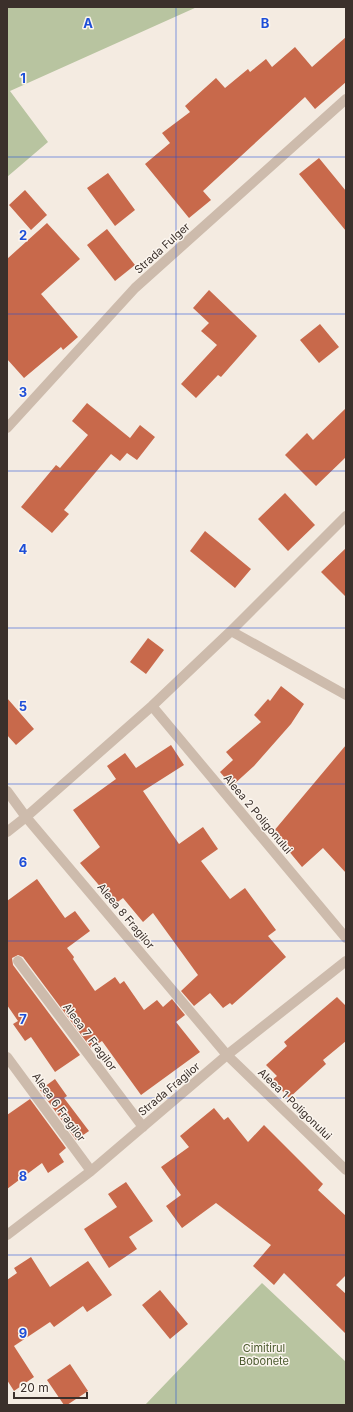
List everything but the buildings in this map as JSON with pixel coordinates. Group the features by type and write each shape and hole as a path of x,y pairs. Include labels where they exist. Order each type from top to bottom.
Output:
{"street":[{"name":"Strada Fulger","path":"7,428 135,288 346,99"},
{"path":"7,832 152,706 231,631 346,516"},
{"path":"231,631 346,695"},
{"name":"Aleea 2 Poligonului","path":"152,706 346,938"},
{"name":"Aleea 8 Fragilor","path":"7,790 26,817 227,1055"},
{"name":"Aleea 7 Fragilor","path":"18,961 143,1127"},
{"name":"Strada Fragilor","path":"7,1235 91,1171 227,1055 346,961"},
{"name":"Aleea 1 Poligonului","path":"227,1055 346,1170"},
{"name":"Aleea 6 Fragilor","path":"7,1057 91,1171"}],"green space":[{"path":"7,7 197,7 10,91 48,142 7,177"},
{"name":"Cimitirul Bobonete","path":"262,1283 346,1362 346,1405 145,1405"}]}
